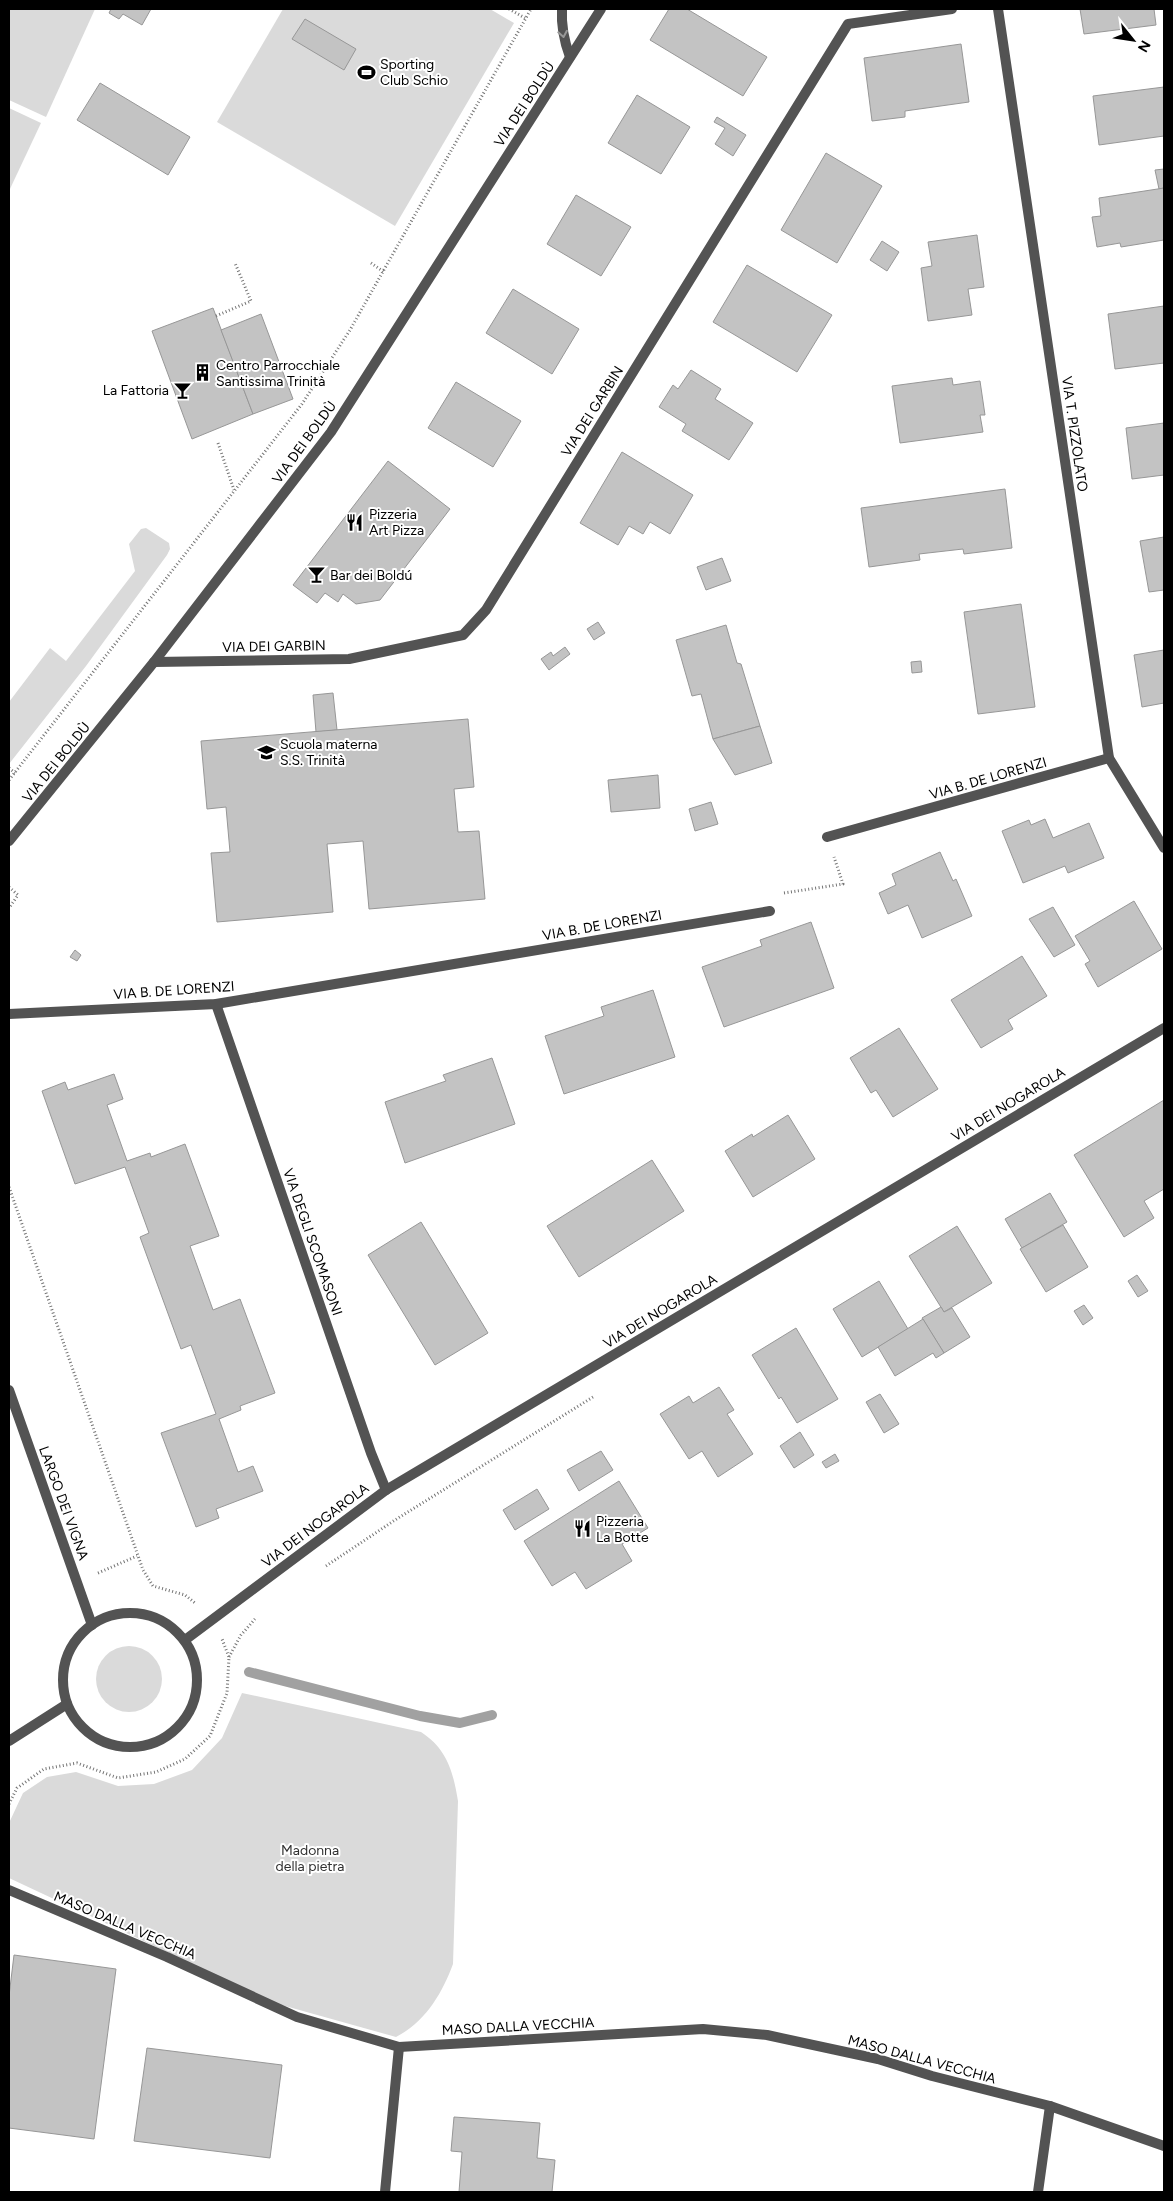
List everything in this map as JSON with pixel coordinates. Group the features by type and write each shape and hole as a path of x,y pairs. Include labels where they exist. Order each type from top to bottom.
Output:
{"street":[{"path":"562,9 561,22 564,41 570,57"},
{"name":"VIA DEI BOLDÙ","path":"9,841 154,662 332,432 416,296 601,9"},
{"name":"VIA DEI GARBIN","path":"154,662 349,660 463,635 486,610 848,24 952,9"},
{"name":"VIA T. PIZZOLATO","path":"998,9 1109,758 1164,848"},
{"name":"VIA B. DE LORENZI","path":"827,838 1109,758"},
{"name":"VIA B. DE LORENZI","path":"9,1014 216,1004 770,910"},
{"name":"VIA DEGLI SCOMASONI","path":"216,1004 371,1453 386,1490"},
{"name":"VIA DEI NOGAROLA","path":"185,1640 386,1490 1164,1028"},
{"name":"LARGO DEI VIGNA","path":"9,1390 92,1625"},
{"path":"132,1613 152,1616 170,1626 185,1640 195,1661 198,1684 193,1706 181,1726 163,1740 141,1748 118,1747 96,1739 78,1724 67,1704 63,1682 66,1660 76,1640 92,1625 111,1616 132,1613"},
{"path":"9,1740 67,1704"},
{"name":"MASO DALLA VECCHIA","path":"9,1890 167,1957 297,2017 398,2046 703,2029 767,2035 878,2059 932,2076 1050,2106 1164,2146"},
{"path":"385,2192 398,2046"},
{"path":"1038,2192 1050,2106"}],"path":[{"path":"509,9 525,18"},
{"path":"9,780 302,404 350,330 384,272 531,9"},
{"path":"216,316 251,301 235,263"},
{"path":"371,263 384,272"},
{"path":"218,443 234,491"},
{"path":"9,768 15,774"},
{"path":"770,910 769,895 843,884 827,838"},
{"path":"9,887 18,895 9,908"},
{"path":"9,1187 137,1556 153,1586 185,1595 215,1618 229,1657 227,1693 210,1736 185,1759 156,1772 118,1778 77,1763 44,1769 17,1788 9,1804"},
{"path":"322,1569 395,1520 600,1392"},
{"path":"77,1582 137,1556"},
{"path":"229,1657 240,1635 260,1613"}],"green space":[{"path":"9,9 95,9 46,117 9,100"},
{"name":"Sporting Club Schio","path":"283,9 490,9 514,23 395,226 217,122"},
{"path":"9,108 41,123 9,191"},
{"path":"146,528 169,543 170,549 167,555 86,666 9,764 9,702 50,648 66,661 135,571 129,544 141,529"},
{"path":"123,1646 135,1646 147,1651 157,1661 162,1673 160,1692 147,1707 135,1712 123,1712 111,1707 101,1697 96,1685 96,1673 101,1661 111,1651"},
{"name":"Madonna della pietra","path":"242,1693 421,1732 443,1753 451,1770 458,1801 453,1964 444,1986 424,2015 396,2037 278,2004 9,1878 9,1823 23,1793 47,1777 76,1772 118,1786 154,1784 192,1770 222,1738"}],"building":[{"path":"111,9 151,9 142,25 123,14 119,19 109,13"},
{"path":"669,9 687,9 767,57 743,96 650,40"},
{"path":"1080,9 1154,9 1156,25 1084,34"},
{"path":"305,19 356,49 344,70 292,39"},
{"path":"961,44 969,102 905,111 905,117 872,121 864,58"},
{"path":"100,83 190,137 168,175 77,120"},
{"path":"1164,87 1164,136 1099,145 1093,96"},
{"path":"637,95 690,127 661,174 608,143"},
{"path":"717,117 746,135 733,156 715,144 725,128 714,122"},
{"path":"826,153 882,186 837,263 781,230"},
{"path":"1164,169 1164,188 1159,189 1155,170"},
{"path":"1164,188 1164,240 1121,247 1120,243 1097,247 1092,217 1101,216 1099,198"},
{"path":"576,195 631,227 601,276 547,244"},
{"path":"977,235 984,287 968,289 972,315 928,321 921,268 932,266 928,242"},
{"path":"882,241 899,252 887,271 870,260"},
{"path":"747,265 832,315 797,372 713,322"},
{"path":"513,289 579,329 552,374 486,333"},
{"path":"1164,306 1164,363 1115,369 1108,314"},
{"name":"Centro Parrocchiale Santissima Trinità","path":"213,308 253,414 192,439 152,331"},
{"path":"261,314 293,399 253,414 221,330"},
{"path":"691,370 721,389 715,399 753,423 729,460 682,431 686,424 659,407 673,385 678,389"},
{"path":"952,378 953,385 980,381 985,415 980,415 983,432 900,443 892,386"},
{"path":"456,382 521,421 493,467 428,428"},
{"path":"1164,423 1164,475 1132,479 1126,428"},
{"path":"622,452 693,495 670,534 650,522 643,534 629,526 618,545 580,523"},
{"path":"388,461 450,509 380,600 356,604 343,594 338,602 325,593 317,603 293,585"},
{"path":"1005,489 1012,548 964,554 963,549 919,554 920,560 869,567 861,508"},
{"path":"1164,537 1164,590 1149,592 1140,541"},
{"path":"722,558 731,581 706,590 697,567"},
{"path":"1021,604 1035,707 978,714 964,612"},
{"path":"598,622 605,633 594,640 587,629"},
{"path":"726,625 737,663 741,664 760,726 713,739 701,694 692,696 676,640"},
{"path":"565,647 570,654 549,670 541,659 551,652 553,656"},
{"path":"1164,650 1164,703 1142,707 1134,655"},
{"path":"921,661 922,672 912,673 911,662"},
{"path":"333,693 337,730 316,732 313,695"},
{"path":"468,719 474,787 454,789 458,832 479,831 485,899 369,909 363,841 327,844 333,912 217,922 211,853 230,852 226,807 207,809 201,741"},
{"path":"760,726 772,763 735,775 713,739"},
{"path":"658,775 660,808 611,812 608,780"},
{"path":"711,802 718,824 695,831 689,809"},
{"path":"1045,819 1053,838 1089,823 1104,858 1068,873 1065,866 1023,883 1002,831 1029,820 1031,825"},
{"path":"940,852 953,881 956,879 972,916 922,938 908,905 888,914 879,893 896,885 892,874"},
{"path":"1134,901 1162,949 1098,987 1085,964 1090,961 1075,936"},
{"path":"1053,907 1075,945 1054,957 1029,919"},
{"path":"811,922 834,988 724,1027 702,967 762,946 760,940"},
{"path":"75,950 81,955 77,961 70,957"},
{"path":"1022,956 1047,996 1008,1020 1013,1029 981,1048 951,1000"},
{"path":"653,990 675,1057 564,1094 545,1036 604,1016 601,1007"},
{"path":"899,1028 938,1089 893,1117 876,1090 871,1093 850,1058"},
{"path":"492,1058 515,1124 405,1163 385,1102 446,1081 443,1075"},
{"path":"114,1074 123,1099 107,1105 127,1161 150,1153 151,1157 185,1144 219,1236 190,1246 213,1310 240,1299 275,1393 240,1406 241,1410 219,1419 238,1472 253,1466 263,1491 216,1509 219,1518 196,1527 161,1433 216,1414 191,1345 181,1349 140,1237 149,1233 125,1167 75,1184 42,1091 65,1082 68,1090"},
{"path":"1164,1100 1164,1189 1144,1201 1154,1218 1124,1237 1074,1155"},
{"path":"788,1115 815,1159 753,1197 725,1151 752,1134 753,1137"},
{"path":"652,1160 684,1211 579,1277 547,1226"},
{"path":"1050,1193 1067,1222 1022,1248 1005,1219"},
{"path":"421,1222 488,1333 435,1365 368,1255"},
{"path":"1063,1225 1088,1267 1046,1292 1020,1249"},
{"path":"957,1226 992,1283 944,1312 909,1256"},
{"path":"1137,1275 1148,1291 1138,1297 1128,1281"},
{"path":"879,1281 908,1329 862,1357 833,1309"},
{"path":"1084,1305 1093,1318 1083,1325 1074,1311"},
{"path":"941,1307 944,1312 952,1308 970,1337 944,1353 922,1318"},
{"path":"923,1319 944,1353 936,1358 933,1353 895,1376 878,1347"},
{"path":"796,1328 838,1399 797,1423 781,1397 779,1399 752,1355"},
{"path":"719,1387 734,1410 727,1414 753,1454 718,1477 702,1451 689,1459 660,1414 689,1396 693,1403"},
{"path":"880,1394 899,1424 884,1433 866,1402"},
{"path":"800,1432 814,1455 794,1468 780,1446"},
{"path":"601,1451 613,1470 579,1491 567,1470"},
{"path":"835,1454 839,1461 826,1468 822,1462"},
{"path":"619,1481 648,1528 622,1544 632,1561 586,1589 575,1572 552,1586 524,1541"},
{"path":"537,1489 549,1509 515,1530 503,1510"},
{"path":"14,1955 116,1969 94,2139 9,2128 9,1996"},
{"path":"147,2048 282,2065 270,2158 134,2141"},
{"path":"454,2117 540,2123 537,2158 555,2160 552,2192 459,2192 462,2152 451,2151"}],"waterway":[{"path":"249,1672 420,1716 460,1723 492,1715"}],"place":[{"name":"Sporting Club Schio","path":"366,72"},
{"name":"Centro Parrocchiale Santissima Trinità","path":"202,373"},
{"name":"La Fattoria","path":"183,390"},
{"name":"Pizzeria Art Pizza","path":"355,522"},
{"name":"Bar dei Boldú","path":"316,575"},
{"name":"Scuola materna S.S. Trinità","path":"266,752"},
{"name":"Pizzeria La Botte","path":"582,1529"}]}
